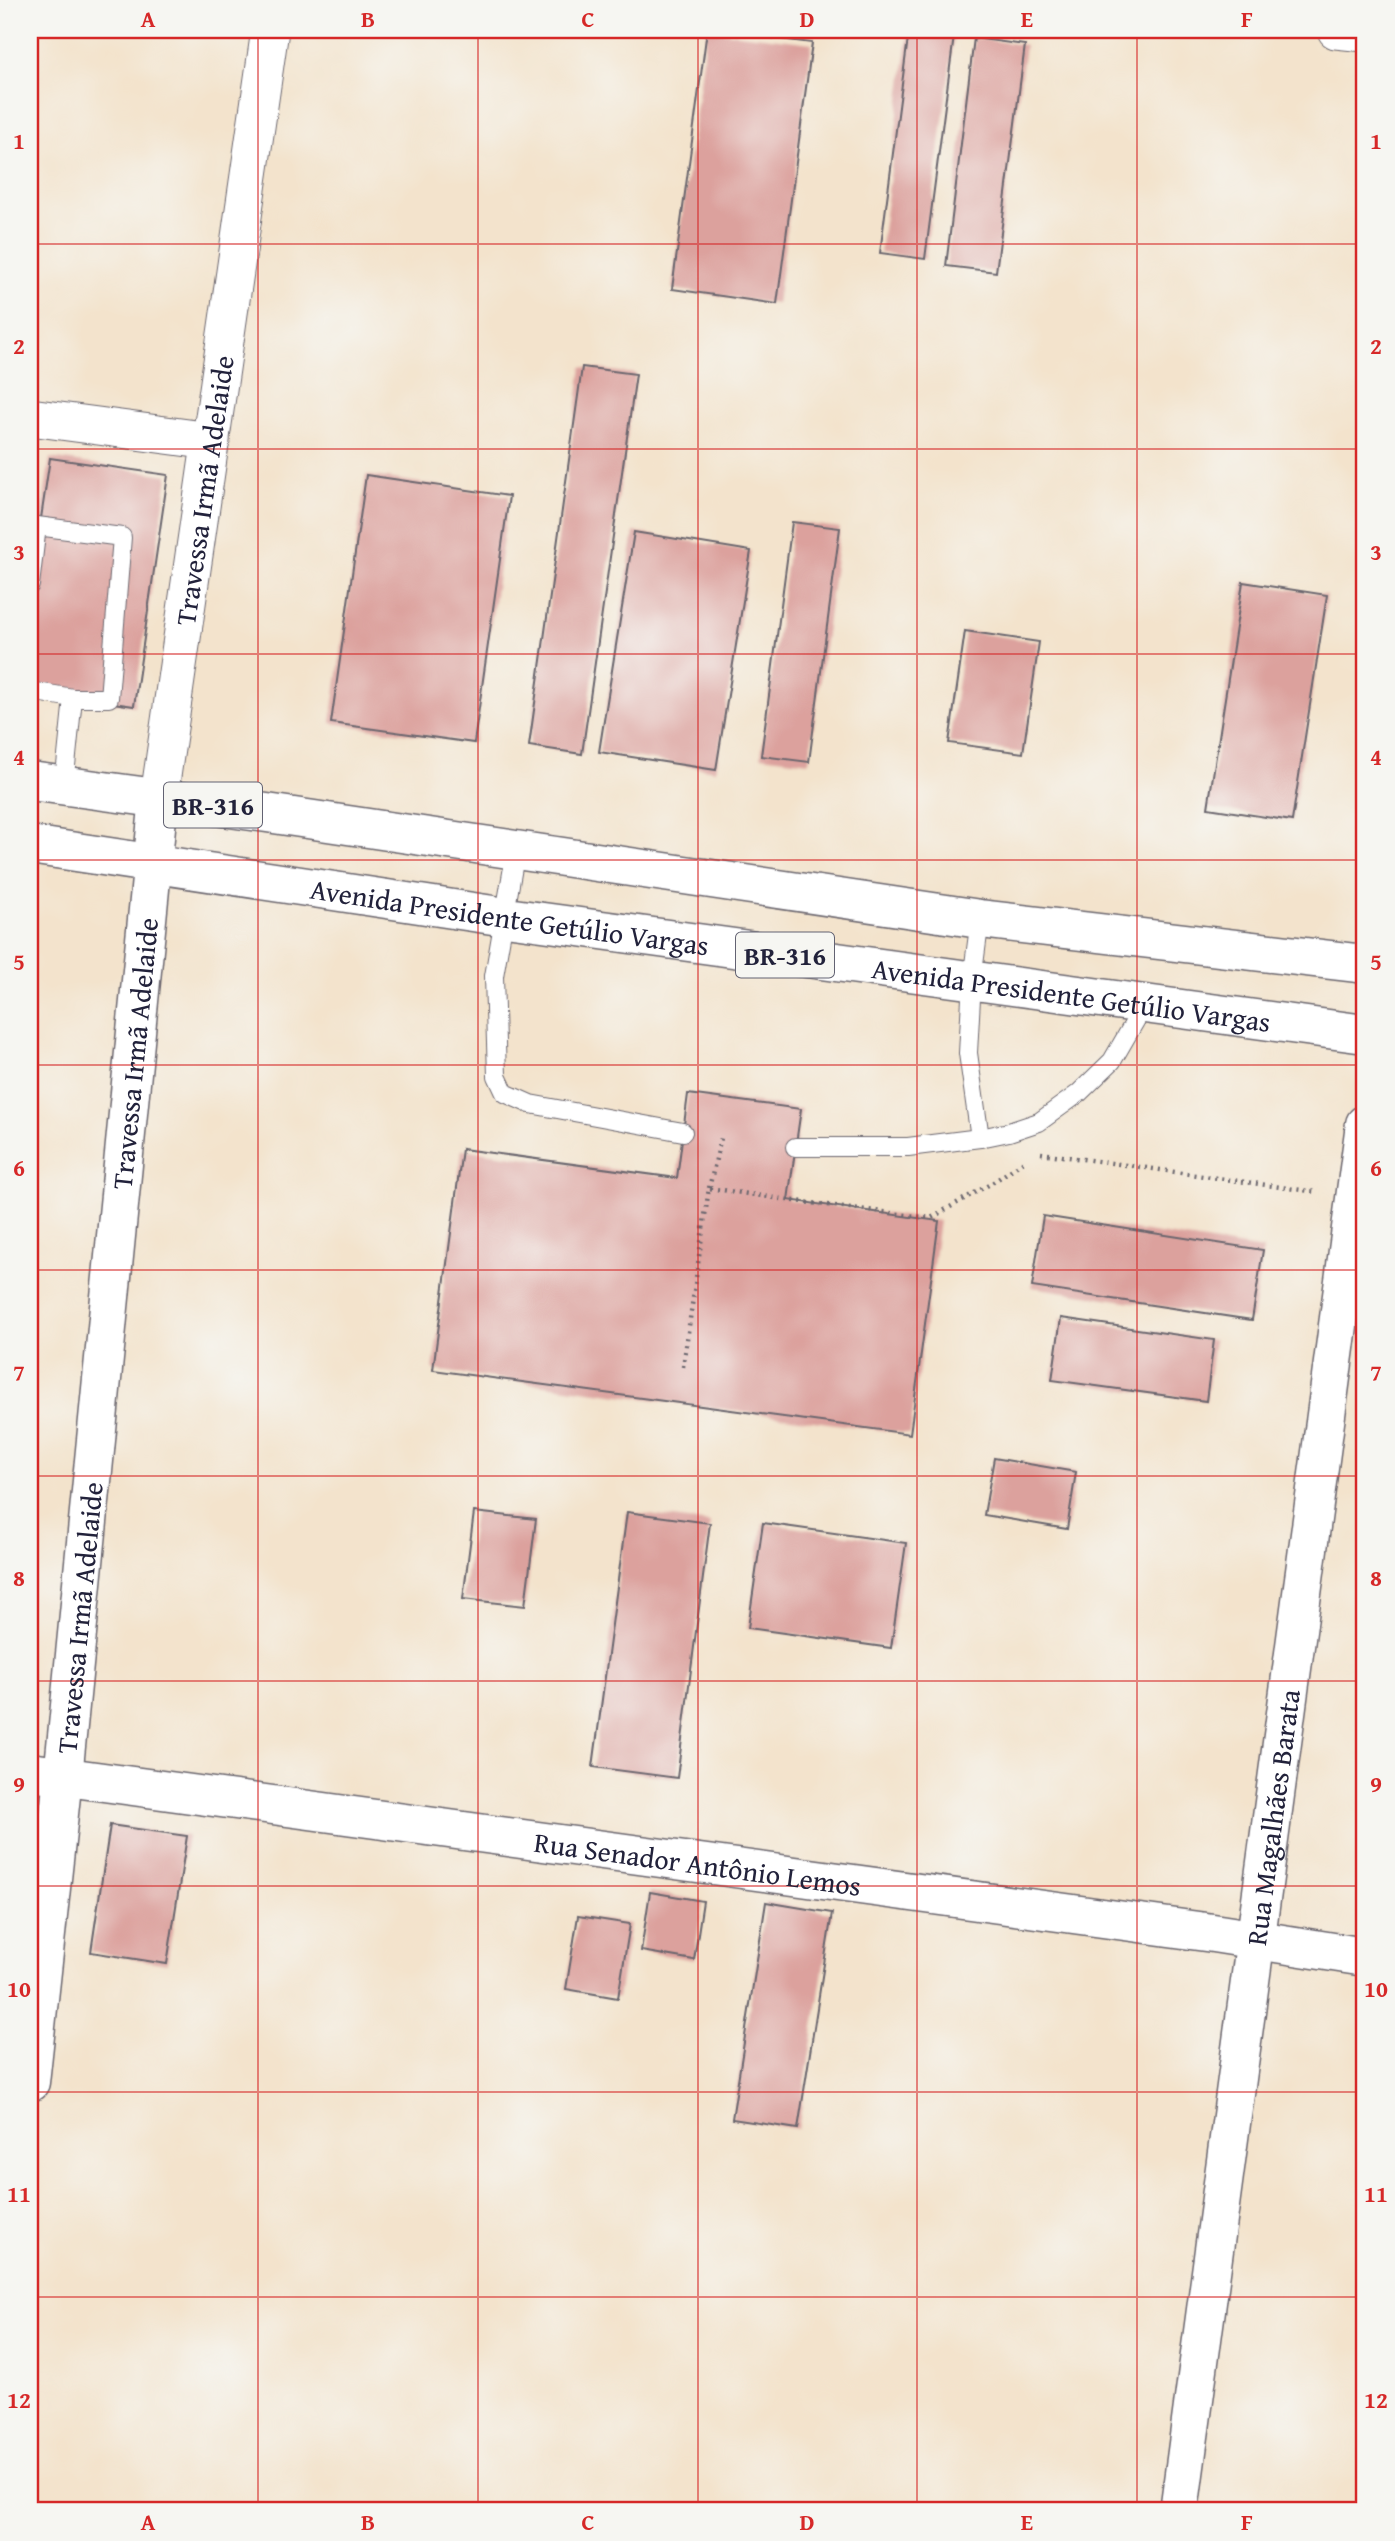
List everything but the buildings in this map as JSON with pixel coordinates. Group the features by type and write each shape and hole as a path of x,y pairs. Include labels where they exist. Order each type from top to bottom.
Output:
{"main road":[{"name":"BR-316","path":"47,783 159,797 980,919 1365,964"},
{"name":"Travessa Irmã Adelaide","path":"30,2082 46,1774 159,797"},
{"name":"Avenida Presidente Getúlio Vargas","path":"30,845 506,917 1365,1034"},
{"name":"Rua Magalhães Barata","path":"1179,2511 1365,1124"},
{"name":"Rua Senador Antônio Lemos","path":"46,1774 1365,1957"}],"street":[{"name":"Travessa Irmã Adelaide","path":"159,797 270,30"},
{"path":"1335,30 1365,33"},
{"path":"30,417 211,441"}],"lane":[{"path":"30,584 37,526 122,537 109,698 72,698 30,691"},
{"path":"47,783 72,698"},
{"path":"516,850 494,976 497,1076 505,1093 515,1099 546,1108 683,1132"},
{"path":"980,919 972,980 968,1054 980,1138"},
{"path":"795,1147 884,1149 980,1138 1039,1122 1079,1093 1112,1061 1145,1004"}],"path":[{"path":"683,1367 709,1188 721,1138"},
{"path":"709,1188 931,1218 992,1183 1036,1153 1356,1198"}]}
